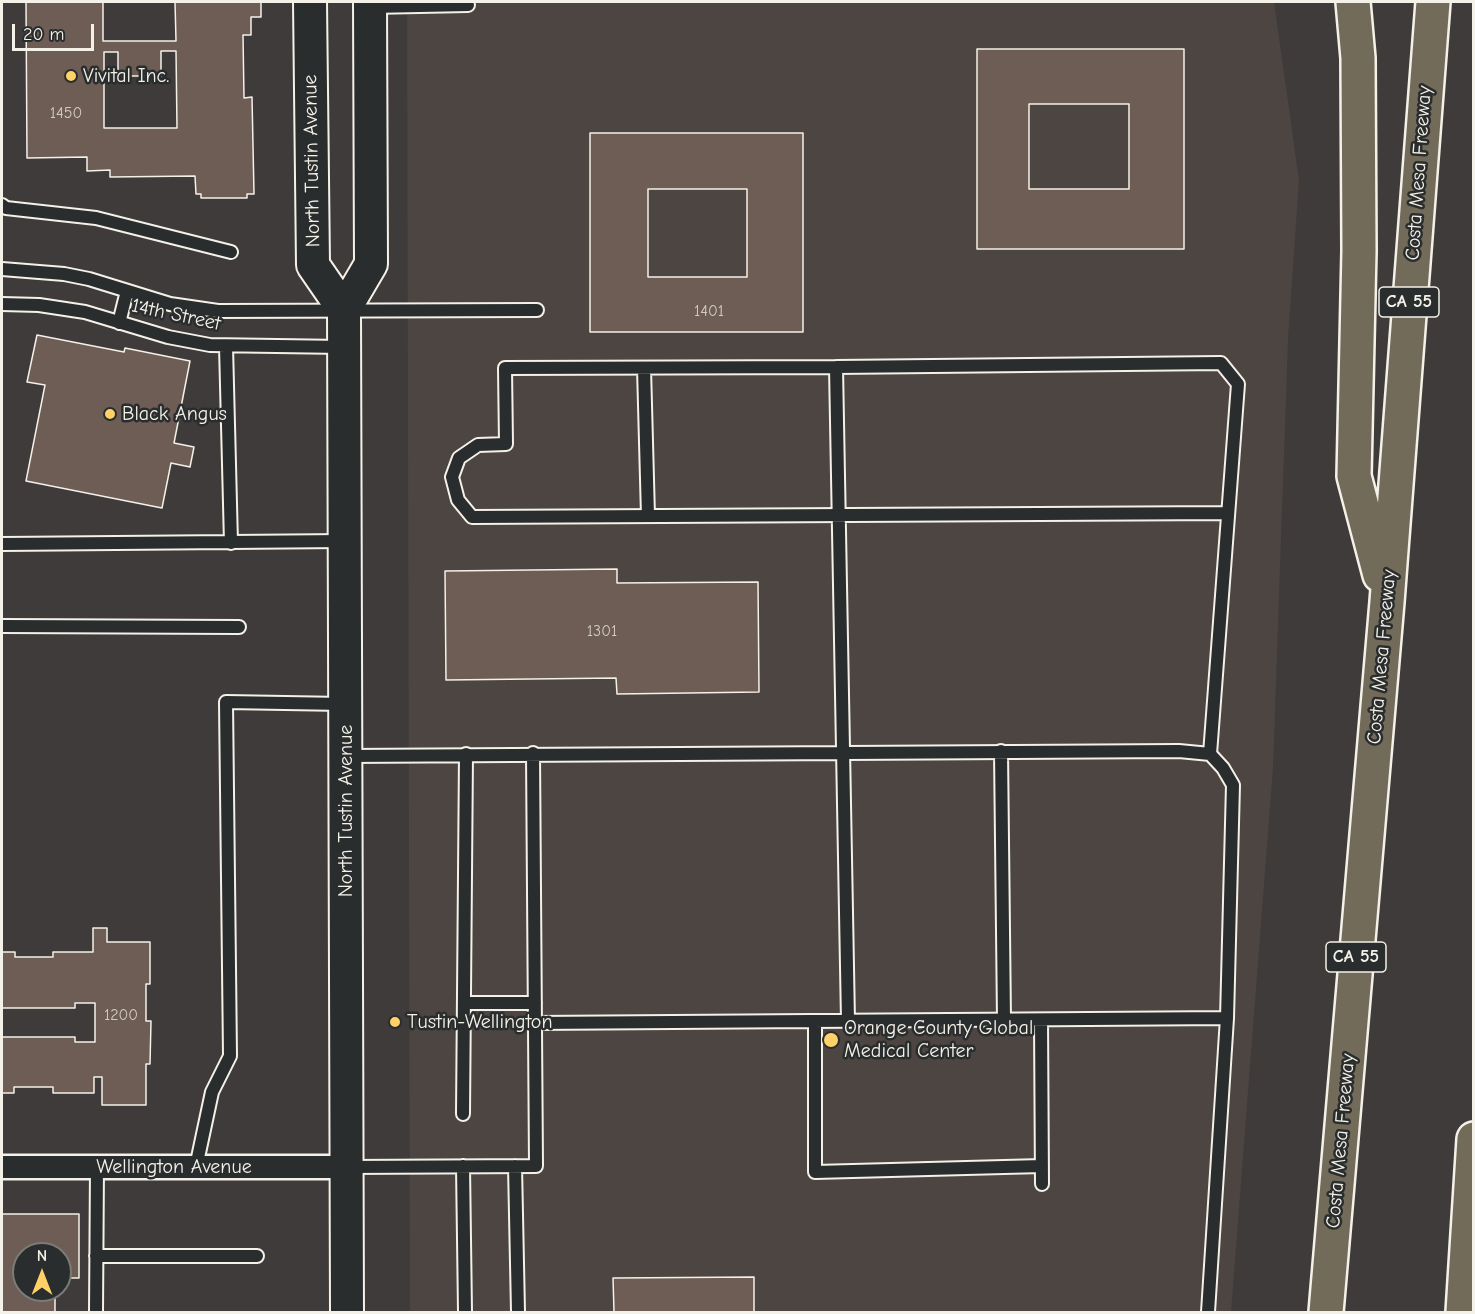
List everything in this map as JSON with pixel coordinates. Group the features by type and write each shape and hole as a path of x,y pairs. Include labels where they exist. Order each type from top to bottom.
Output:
{"highway":[{"path":"1353,2 1358,58 1359,252 1354,476 1387,602"},
{"name":"Costa Mesa Freeway","path":"1326,1312 1387,602 1432,2"},
{"path":"1463,1312 1473,1139"}],"main road":[{"name":"North Tustin Avenue","path":"310,2 313,265 344,310 347,1312"},
{"path":"344,310 371,264 370,4"}],"street":[{"name":"Wellington Avenue","path":"2,1167 347,1167"}],"lane":[{"path":"370,4 468,5"},
{"path":"2,205 6,208 96,218 231,252"},
{"name":"14th Street","path":"2,269 64,274 170,304 218,311 537,310"},
{"path":"119,323 128,291"},
{"name":"14th Street","path":"2,304 39,305 86,312 168,338 226,346 344,348"},
{"path":"226,346 231,543"},
{"path":"1210,754 1238,384 1221,363 505,368 506,444 478,445 459,458 453,477 458,500 472,517 1228,513"},
{"path":"836,367 848,1021"},
{"path":"644,368 648,516"},
{"path":"2,544 345,541"},
{"path":"2,626 239,627"},
{"path":"196,1167 212,1092 230,1056 226,702 345,704"},
{"path":"1001,751 1004,1020"},
{"path":"346,756 1001,751 1179,751 1210,754 1233,784 1227,1018 1208,1312"},
{"path":"347,1167 536,1166 533,753"},
{"path":"463,1114 466,754"},
{"path":"464,1003 535,1003"},
{"path":"535,1023 1227,1018"},
{"path":"1041,1020 1042,1184"},
{"path":"815,1021 815,1172 1042,1166"},
{"path":"463,1166 465,1312"},
{"path":"516,1166 518,1312"},
{"path":"96,1312 97,1167"},
{"path":"96,1256 257,1256"}],"shaded area":[{"name":"Orange County Global Medical Center","path":"407,2 1274,2 1299,180 1288,339 1273,768 1231,1312 410,1312"}],"building":[{"path":"26,2 103,2 103,41 176,41 175,2 261,2 261,17 251,17 251,35 243,35 244,98 252,97 254,194 247,194 247,198 201,198 201,194 196,194 195,176 110,177 110,170 87,171 87,157 27,158","holes":["161,51 176,51 177,128 104,128 104,52 118,52 118,76 161,76"]},
{"path":"977,49 1184,49 1184,249 977,249","holes":["1029,104 1129,104 1129,189 1029,189"]},
{"path":"590,133 803,133 803,332 590,332","holes":["648,189 747,189 747,277 648,277"]},
{"name":"Black Angus","path":"37,335 124,352 125,348 190,361 174,443 194,447 190,467 171,463 162,508 26,481 45,385 27,382"},
{"path":"617,569 617,583 758,582 759,692 617,694 616,678 446,680 445,571"},
{"path":"93,928 107,928 107,942 150,942 150,984 146,984 146,1021 151,1021 150,1064 146,1064 146,1105 102,1105 102,1077 94,1077 94,1093 53,1093 53,1087 14,1087 14,1093 2,1093 2,1037 75,1037 75,1042 95,1042 95,1003 75,1003 75,1008 2,1008 2,952 15,952 15,957 53,957 53,952 93,952"},
{"path":"2,1214 79,1214 79,1278 72,1278 72,1242 12,1242 12,1302 55,1302 55,1312 2,1312"},
{"path":"754,1277 754,1312 614,1312 613,1278"}],"place":[{"name":"Vivital Inc.","path":"71,76"},
{"name":"Black Angus","path":"110,414"},
{"name":"Tustin-Wellington","path":"395,1022"},
{"name":"Orange County Global Medical Center","path":"831,1040"}]}
